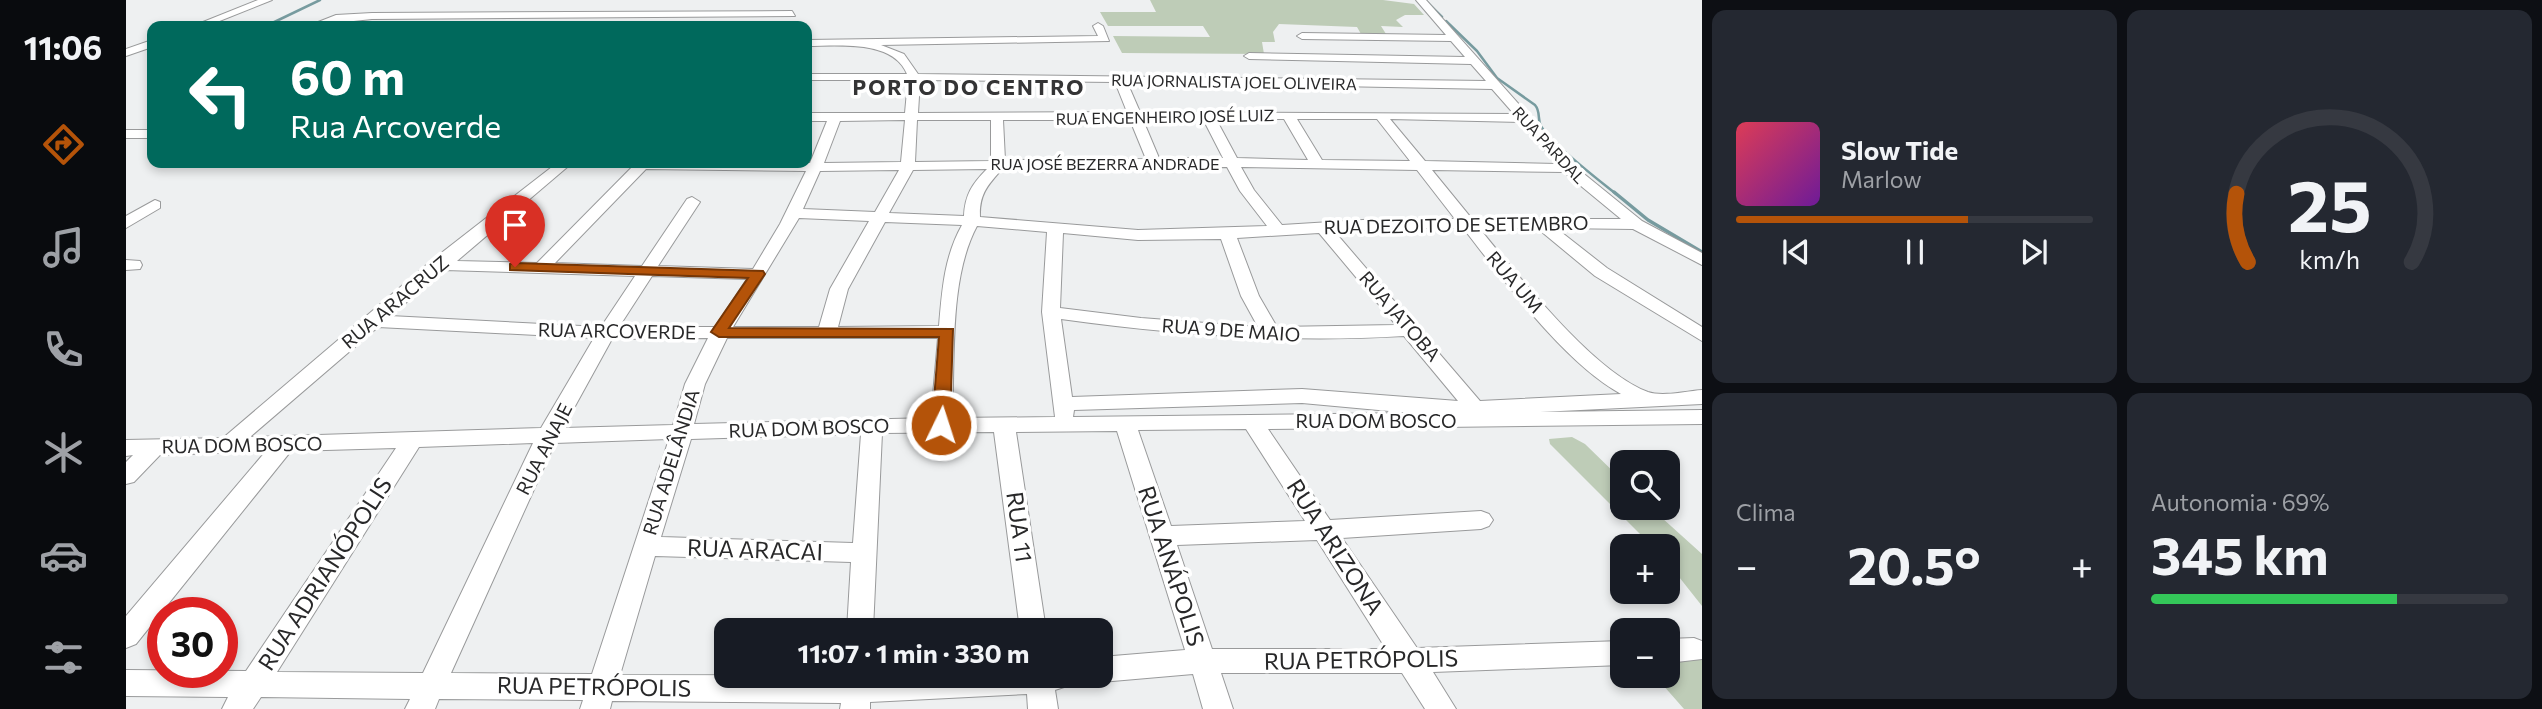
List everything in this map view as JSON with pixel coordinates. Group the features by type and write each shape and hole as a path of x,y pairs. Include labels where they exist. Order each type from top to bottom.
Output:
{"street":[{"path":"211,21 267,0"},
{"path":"486,21 514,0"},
{"path":"677,21 693,0"},
{"path":"744,21 756,0"},
{"name":"RUA PARDAL","path":"1421,0 1568,168 1636,223 1702,260"},
{"path":"616,21 621,14"},
{"path":"327,21 336,18 428,15 792,14"},
{"path":"414,21 428,15"},
{"path":"812,43 1104,39 1098,26"},
{"path":"1302,36 1454,38"},
{"path":"126,43 147,45"},
{"path":"827,332 839,289 908,166 915,78 907,60 898,54 858,44"},
{"path":"126,53 147,46"},
{"path":"1248,56 1474,61"},
{"name":"RUA JORNALISTA JOEL OLIVEIRA","path":"812,78 1493,85"},
{"path":"1120,80 1154,162"},
{"path":"1323,84 1354,115"},
{"path":"1288,115 1318,164"},
{"name":"RUA ENGENHEIRO JOSÉ LUIZ","path":"812,117 1380,115 1524,118"},
{"name":"RUA UM","path":"1380,115 1520,291 1607,378 1677,418"},
{"path":"1208,116 1247,191 1276,228"},
{"name":"RUA ADELÂNDIA","path":"598,698 682,432 686,404 719,332 758,274 816,167 835,117"},
{"path":"941,425 951,285 960,243 972,220 972,201 977,188 998,165 997,118"},
{"path":"126,134 147,134"},
{"name":"RUA JOSÉ BEZERRA ANDRADE","path":"812,167 1154,162 1568,168"},
{"name":"RUA ARACRUZ","path":"228,445 437,265 525,198 559,168"},
{"path":"541,268 639,168"},
{"name":"RUA ANAJE","path":"426,697 548,435 606,333 692,202"},
{"path":"126,223 155,205"},
{"name":"RUA DEZOITO DE SETEMBRO","path":"792,213 972,220 1138,235 1466,222 1636,223"},
{"path":"1541,223 1601,272 1702,335"},
{"name":"RUA JATOBA","path":"1322,226 1475,408"},
{"path":"1055,229 1051,312 1064,413 1302,396 1419,407 1475,408 1702,397"},
{"path":"1227,233 1250,296 1271,333"},
{"path":"437,265 758,274"},
{"name":"RUA 9 DE MAIO","path":"1051,312 1115,322 1271,333 1342,336 1412,330"},
{"name":"RUA ARCOVERDE","path":"371,321 606,333 947,332"},
{"path":"1302,396 1316,420"},
{"name":"RUA DOM BOSCO","path":"126,448 1004,424 1064,413 1125,422 1702,417"},
{"name":"RUA ARIZONA","path":"1251,420 1441,709"},
{"name":"RUA ANÁPOLIS","path":"1125,422 1218,709"},
{"name":"RUA 11","path":"1004,424 1031,618"},
{"path":"861,618 872,426"},
{"name":"RUA ADRIANÓPOLIS","path":"237,709 413,439"},
{"path":"126,636 284,445"},
{"path":"126,476 154,447"},
{"path":"1162,536 1324,530 1481,520"},
{"name":"RUA ARACAI","path":"646,546 864,553"},
{"name":"RUA PETRÓPOLIS","path":"1113,668 1202,661 1410,661 1610,653"},
{"name":"RUA PETRÓPOLIS","path":"126,683 253,684 426,697 598,698 951,688"}],"green space":[{"path":"1150,0 1383,0 1414,4 1424,15 1405,15 1396,20 1403,27 1381,26 1386,34 1361,34 1357,27 1279,24 1273,32 1275,42 1262,42 1264,54 1122,53 1113,36 1210,37 1203,26 1108,26 1100,12 1156,12"},
{"path":"1572,437 1585,444 1610,468 1610,504 1550,444 1549,439"},
{"path":"1626,520 1664,520 1680,534 1640,534"},
{"path":"1680,534 1702,554 1702,606 1680,578"},
{"path":"1702,657 1702,709 1684,709 1666,688 1680,688 1680,660"}],"waterway":[{"path":"276,21 320,0"},
{"path":"1425,0 1442,17"},
{"path":"1446,21 1477,51 1497,78 1535,105 1541,126 1554,142 1616,194"},
{"path":"1614,192 1648,220 1702,252"}],"district":[{"name":"PORTO DO CENTRO","path":"969,88"}],"route":[{"path":"515,267 758,274 719,332 947,332 941,425"}]}
